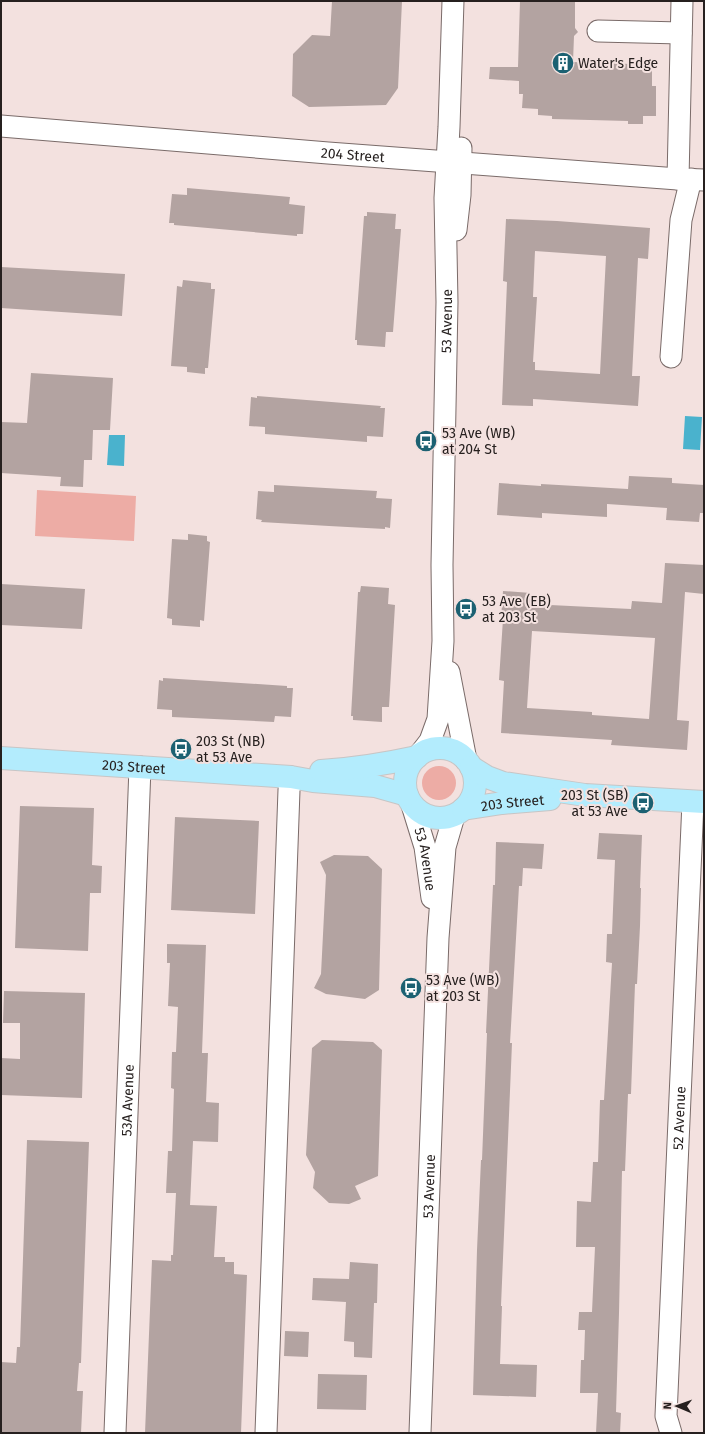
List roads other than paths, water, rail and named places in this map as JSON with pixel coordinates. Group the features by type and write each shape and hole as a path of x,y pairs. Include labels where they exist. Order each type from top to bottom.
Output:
{"main road":[{"path":"443,748 454,751 468,763 474,778 474,790 471,800 458,813 442,818 431,818 421,813 409,800 404,784 406,772 412,762 419,756 431,749 443,748"},
{"name":"203 Street","path":"291,777 311,771 344,770 419,756"},
{"name":"203 Street","path":"1,758 291,777 313,781 375,786 409,800"},
{"name":"203 Street","path":"468,763 487,777 503,783 585,795 698,802"},
{"name":"203 Street","path":"458,813 502,802 585,795"}],"street":[{"name":"53 Avenue","path":"447,302 460,195 454,162 453,1"},
{"name":"53 Avenue","path":"419,756 430,741 438,719 443,641 442,565 447,302 445,198 454,162 466,1"},
{"path":"671,357 681,220 691,179 681,33 682,1"},
{"path":"598,31 681,33"},
{"name":"204 Street","path":"1,126 454,162 691,179"},
{"name":"53 Avenue","path":"443,641 457,719 468,763"},
{"name":"53A Avenue","path":"114,1433 140,767"},
{"path":"266,1433 289,790 291,777"},
{"name":"53 Avenue","path":"409,800 425,847 438,938"},
{"name":"52 Avenue","path":"671,1433 666,1416 698,802"},
{"name":"53 Avenue","path":"420,1433 438,938 445,847 458,813"}],"water":[{"path":"685,416 702,417 700,450 683,449"},
{"path":"109,435 125,435 124,466 107,465"}],"place":[{"name":"Water's Edge","path":"563,63"},
{"name":"53 Ave (WB) at 204 St","path":"426,441"},
{"name":"53 Ave (EB) at 203 St","path":"466,609"},
{"name":"203 St (NB) at 53 Ave","path":"181,749"},
{"name":"203 St (SB) at 53 Ave","path":"643,803"},
{"name":"53 Ave (WB) at 203 St","path":"411,988"}]}
